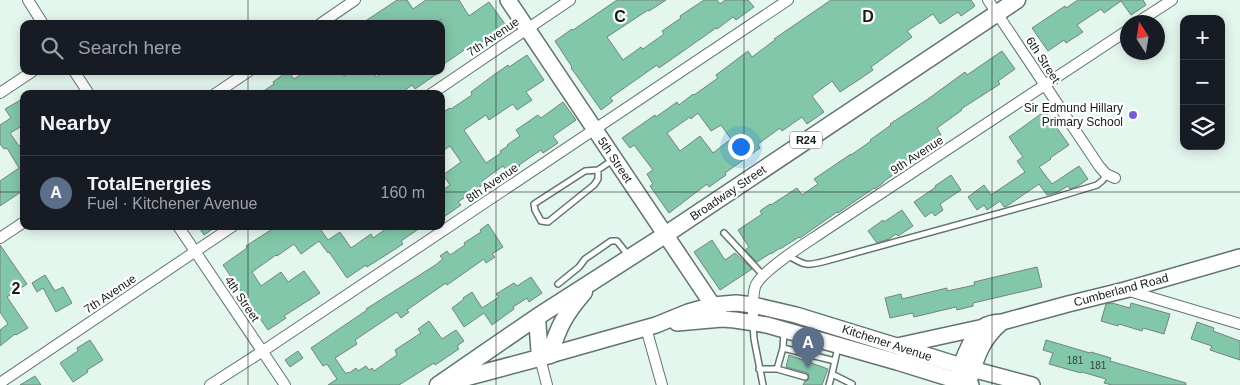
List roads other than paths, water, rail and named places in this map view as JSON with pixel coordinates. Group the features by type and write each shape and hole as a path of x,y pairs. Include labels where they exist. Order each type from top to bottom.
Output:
{"main road":[{"name":"5th Street","path":"508,0 722,319"},
{"name":"Broadway Street","path":"439,385 536,317 665,234 993,7 1017,0"},
{"name":"Cumberland Road","path":"896,346 984,327 994,322 1002,322 1125,290 1240,257"},
{"name":"R24","path":"545,357 563,319 595,280"},
{"name":"Kitchener Avenue","path":"439,385 651,327 688,312 712,305 736,303 796,315 967,368 1032,385"},
{"path":"536,317 545,357"},
{"name":"Kitchener Avenue","path":"651,327 699,320 722,319 753,322 897,362 965,384"},
{"path":"967,368 985,340 1002,322"},
{"path":"965,384 972,340 979,330 984,327"}],"street":[{"path":"28,0 40,20"},
{"path":"326,20 355,0"},
{"name":"7th Avenue","path":"437,90 527,29 557,4 570,0"},
{"name":"8th Avenue","path":"210,385 263,352 788,0"},
{"path":"1149,15 1172,0"},
{"name":"6th Street","path":"993,7 1099,166 1111,176"},
{"name":"9th Avenue","path":"763,275 824,231 1120,35"},
{"path":"0,93 27,75"},
{"path":"77,75 87,90"},
{"path":"221,90 243,75"},
{"path":"0,238 20,225"},
{"name":"4th Street","path":"181,230 285,385"},
{"name":"7th Avenue","path":"0,382 227,230"},
{"path":"753,322 756,286 763,275"},
{"path":"1125,290 1240,324"},
{"path":"651,327 662,385"},
{"path":"545,357 547,385"}],"lane":[{"path":"598,170 598,179 594,185 548,222 541,221 534,204 585,171 598,170 614,159"},
{"path":"789,256 801,263 814,264 1097,185 1111,176"},
{"path":"724,233 763,275"},
{"path":"558,284 579,267 585,259 611,241 617,241 630,257"},
{"path":"753,322 754,339 763,385"},
{"path":"777,370 783,348 784,330"},
{"path":"829,385 838,345"},
{"path":"783,348 835,361"},
{"path":"759,368 805,377"},
{"path":"832,374 852,384"}],"place":[{"name":"Sir Edmund Hillary Primary School","path":"1133,115"},
{"name":"TotalEnergies","path":"808,368"}]}
